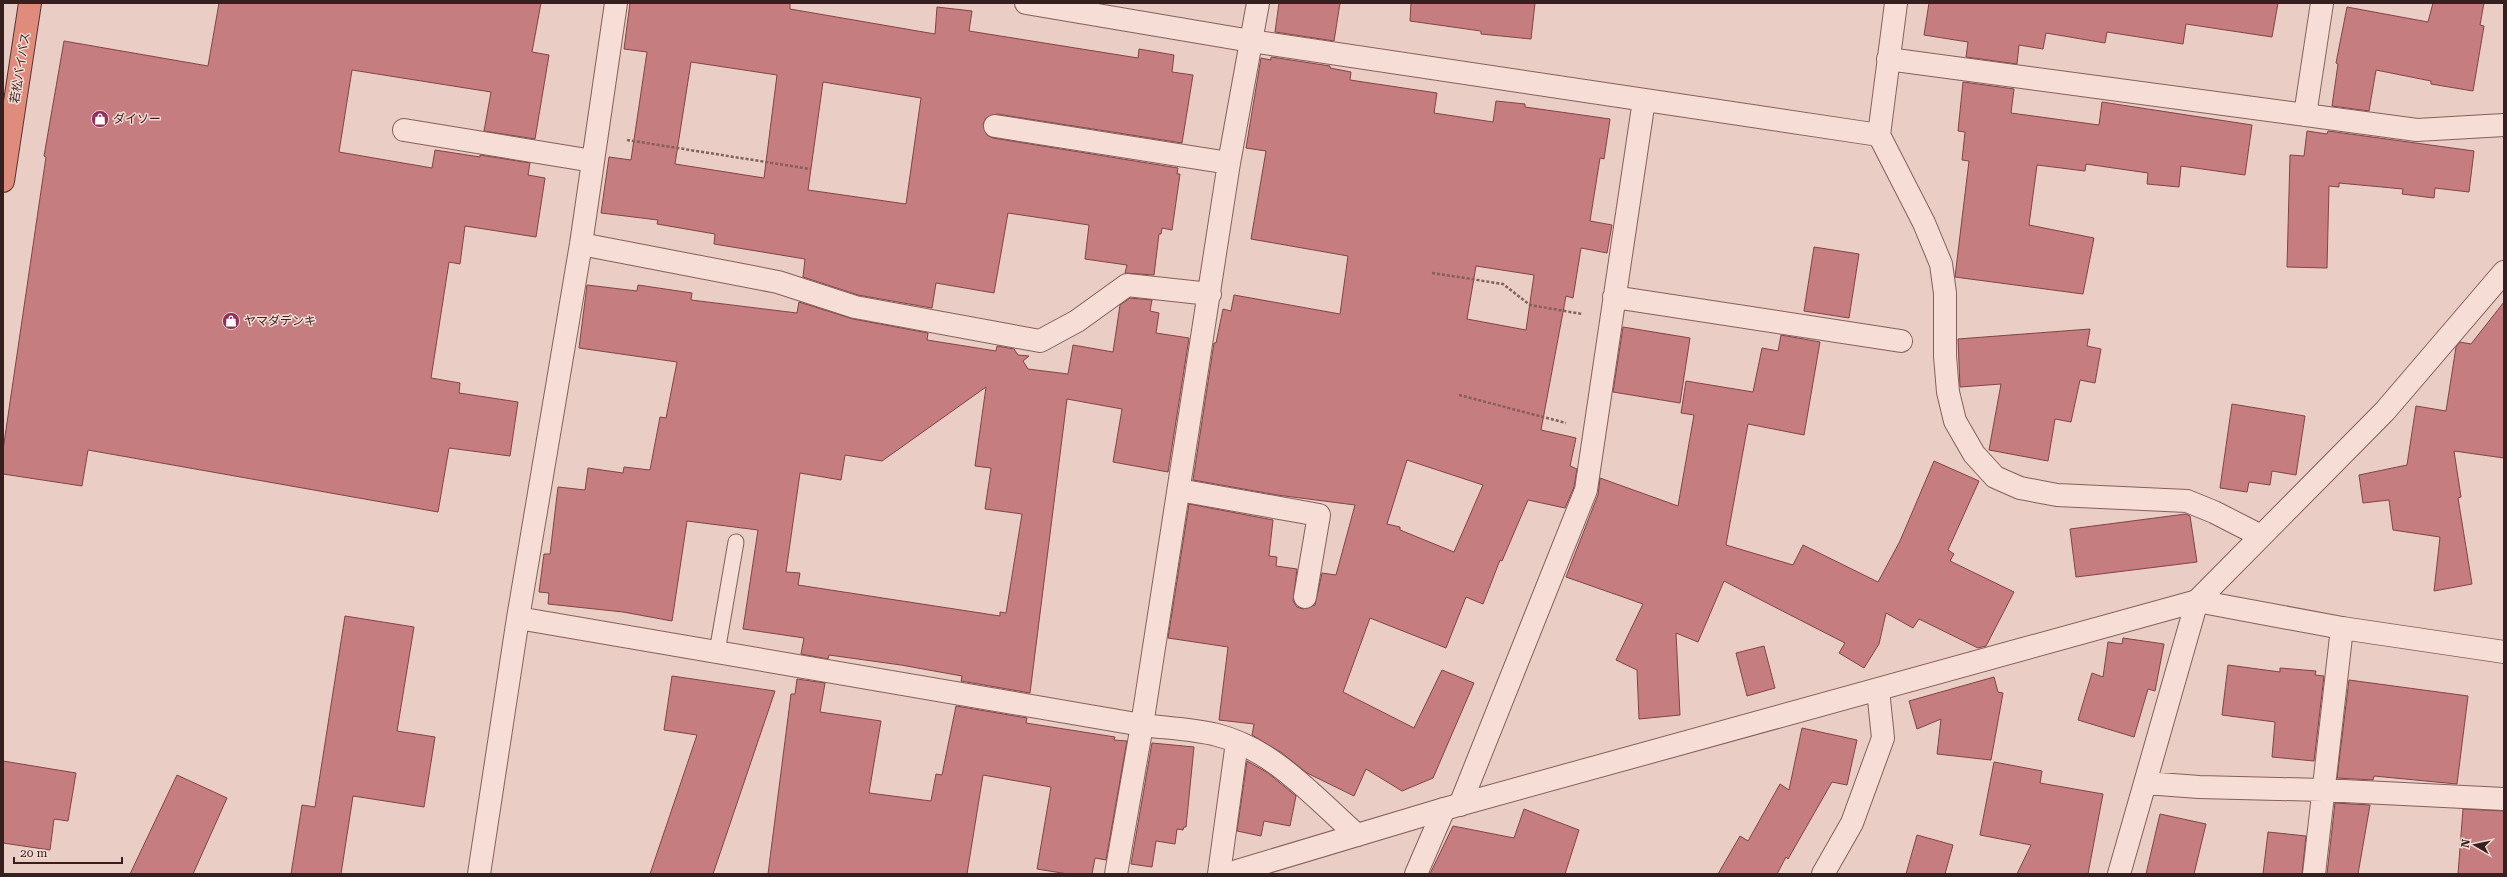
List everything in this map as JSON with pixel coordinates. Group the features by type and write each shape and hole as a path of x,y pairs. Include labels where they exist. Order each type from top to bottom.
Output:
{"highway":[{"name":"若松バイパス","path":"3,181 30,3"}],"street":[{"path":"479,874 518,618 581,244 616,3"},
{"path":"1116,874 1142,725 1210,294 1229,163 1258,3"},
{"path":"1896,3 1879,134 1924,223 1941,264 1945,293 1945,363 1948,392 1955,421 1974,454 1995,477 2020,488 2057,496 2128,497 2187,502 2261,536"},
{"path":"2304,115 2322,3"},
{"path":"1035,4 1252,41 1879,134"},
{"path":"1888,59 2417,130 2504,125"},
{"path":"1416,874 1452,807 1586,490 1593,430 1644,100"},
{"path":"995,126 1229,163"},
{"path":"404,130 593,161"},
{"path":"581,244 778,282 855,307 1040,341 1078,321 1127,285 1210,294"},
{"path":"2118,874 2197,601 2385,411 2504,272"},
{"path":"1612,308 1901,341"},
{"path":"1179,490 1319,515 1306,597"},
{"path":"1227,874 1452,807 2197,601 2342,628 2504,652"},
{"path":"518,618 1142,725 1217,735 1247,746 1282,769 1357,835"},
{"path":"2314,874 2322,790 2342,628"},
{"path":"1823,874 1852,822 1883,738 1878,690"},
{"path":"1219,874 1237,742"},
{"path":"2145,782 2199,787 2322,790 2504,799"}],"lane":[{"path":"717,652 736,542"}],"path":[{"path":"596,136 810,169"},
{"path":"1432,273 1503,284 1530,305 1612,308"},
{"path":"1459,395 1593,430"}],"building":[{"path":"219,3 541,3 532,52 549,55 535,139 484,131 491,92 352,70 339,152 432,168 435,150 480,157 480,155 530,163 528,175 545,178 536,237 465,226 460,264 449,262 431,378 460,383 459,393 518,402 510,456 449,448 438,512 88,450 82,486 3,474 3,450 46,157 44,156 64,41 208,66"},
{"path":"630,3 790,3 790,9 935,34 937,7 972,11 969,31 1138,58 1139,49 1174,55 1172,72 1193,75 1182,143 997,114 986,118 983,124 987,135 993,138 1178,168 1177,174 1180,174 1172,230 1162,228 1161,234 1159,234 1154,275 1125,273 1127,265 1085,259 1089,225 1008,213 994,293 936,283 932,308 858,295 803,277 805,259 714,244 715,234 657,224 658,220 601,213 609,157 631,160 647,52 624,49","holes":["691,62 777,75 764,178 675,164","823,82 921,98 906,204 808,190"]},
{"path":"1279,3 1340,3 1334,41 1275,32"},
{"path":"1411,3 1535,3 1531,39 1481,34 1481,31 1410,21"},
{"path":"1929,3 2278,3 2272,37 2186,24 2183,44 2107,32 2105,43 2046,33 2043,49 2019,45 2017,64 1966,57 1968,42 1924,35"},
{"path":"2433,3 2484,3 2480,25 2484,26 2473,91 2431,84 2431,81 2376,70 2369,111 2332,106 2338,64 2336,63 2347,7 2428,22"},
{"path":"1271,57 1330,66 1330,68 1351,72 1350,80 1437,93 1434,113 1493,122 1496,101 1525,104 1525,107 1610,119 1604,159 1600,158 1590,221 1612,225 1607,253 1581,248 1573,298 1566,296 1541,430 1576,438 1570,466 1577,469 1574,487 1565,508 1528,500 1502,561 1500,560 1483,604 1466,597 1446,648 1370,618 1343,692 1414,728 1442,670 1474,683 1433,778 1402,791 1366,769 1354,796 1307,773 1282,753 1252,735 1254,724 1219,720 1228,647 1168,638 1189,504 1273,520 1269,556 1277,557 1276,566 1297,569 1293,601 1297,607 1303,609 1315,605 1322,573 1336,575 1355,505 1277,495 1193,480 1214,343 1216,343 1223,309 1231,311 1234,295 1340,314 1348,256 1251,239 1266,151 1246,148 1261,58 1271,60","holes":["1476,266 1534,275 1526,330 1467,319","1407,460 1483,485 1454,552 1400,530 1400,527 1387,524"]},
{"path":"1963,82 2014,89 2011,113 2099,125 2102,102 2252,125 2245,175 2181,166 2179,187 2147,184 2148,173 2086,164 2085,171 2037,165 2029,225 2094,238 2083,294 1955,277 1969,161 1962,160 1965,132 1958,131"},
{"path":"2307,131 2327,134 2328,131 2474,151 2469,192 2435,188 2434,198 2402,194 2403,189 2339,183 2339,187 2329,186 2327,268 2287,267 2290,155 2304,156"},
{"path":"1814,247 1859,254 1849,318 1804,311"},
{"path":"587,285 637,291 638,285 692,293 691,300 797,313 799,302 853,319 928,333 927,340 996,351 997,346 1014,349 1018,355 1029,356 1023,361 1028,369 1068,374 1073,345 1113,352 1120,305 1130,298 1152,300 1150,311 1159,313 1156,333 1189,338 1168,472 1113,462 1122,409 1067,399 1030,693 961,681 962,676 901,665 829,655 828,659 801,654 804,638 743,629 758,530 687,521 672,621 623,612 548,604 549,593 539,592 544,554 550,554 558,487 585,490 588,468 623,473 624,467 650,470 660,417 666,418 677,362 579,348","holes":["986,387 975,466 991,468 985,509 1022,514 1006,613 1000,612 1000,616 798,585 800,573 786,572 800,473 841,480 845,455 882,461"]},
{"path":"2504,302 2504,458 2454,451 2461,497 2458,498 2472,584 2434,591 2440,537 2393,530 2389,500 2363,503 2359,475 2407,465 2416,406 2446,411 2456,347 2460,342 2471,344"},
{"path":"1623,327 1690,338 1680,403 1613,392"},
{"path":"2090,329 2087,346 2101,349 2095,383 2080,380 2071,422 2055,419 2048,461 1989,450 2001,384 1960,387 1958,339"},
{"path":"1781,335 1820,342 1804,435 1748,424 1726,545 1793,565 1803,545 1878,582 1900,541 1934,461 1979,481 1948,550 1954,554 1950,561 2014,592 1986,646 1978,648 1919,619 1913,628 1886,613 1879,644 1864,668 1839,653 1845,643 1724,581 1698,642 1676,633 1680,715 1639,719 1637,670 1616,660 1643,604 1566,577 1598,495 1600,478 1678,506 1694,415 1681,413 1686,381 1753,392 1762,348 1778,351"},
{"path":"2232,404 2305,416 2296,475 2272,471 2270,485 2249,482 2247,492 2220,488"},
{"path":"2186,514 2190,516 2197,562 2076,577 2070,529"},
{"path":"345,616 414,627 397,731 435,737 424,807 353,796 341,874 291,874 302,805 315,807"},
{"path":"2123,638 2164,644 2155,691 2148,689 2134,737 2078,720 2092,673 2103,677 2108,642 2122,644"},
{"path":"1764,646 1775,688 1747,696 1736,653"},
{"path":"2228,665 2280,672 2280,668 2316,671 2315,675 2324,676 2314,761 2272,757 2275,722 2222,715"},
{"path":"672,676 775,691 713,874 650,874 697,735 664,730"},
{"path":"1994,677 1998,692 2003,693 1991,760 1937,754 1941,719 1917,729 1909,701"},
{"path":"797,679 825,683 820,712 881,721 869,793 931,801 936,774 942,775 956,706 1027,718 1026,723 1115,737 1114,740 1127,741 1106,860 1095,858 1092,874 1068,874 1037,869 1051,787 983,775 967,874 768,874 791,694 795,694"},
{"path":"2349,680 2468,696 2457,784 2374,776 2373,780 2337,778"},
{"path":"1802,728 1857,740 1847,785 1832,782 1788,859 1786,857 1777,874 1718,874 1740,836 1748,841 1780,784 1789,790"},
{"path":"1152,743 1194,747 1186,827 1184,827 1183,830 1177,829 1175,844 1156,841 1152,867 1131,864"},
{"path":"3,761 76,773 68,821 54,819 50,850 3,843"},
{"path":"1247,761 1268,773 1296,796 1290,826 1264,821 1261,836 1237,831"},
{"path":"1994,762 2042,771 2040,783 2103,794 2088,874 2017,874 2031,845 1980,835"},
{"path":"177,775 227,798 193,874 130,874"},
{"path":"2335,803 2370,805 2358,874 2327,874"},
{"path":"1524,809 1579,830 1565,874 1430,874 1453,826 1514,838"},
{"path":"2463,809 2504,811 2504,874 2458,874"},
{"path":"2160,814 2206,824 2194,874 2146,874"},
{"path":"2268,832 2306,836 2302,874 2263,874"},
{"path":"1917,835 1953,845 1945,874 1906,874"}],"place":[{"name":"ダイソー","path":"100,119"},
{"name":"ヤマダデンキ","path":"231,321"}]}
